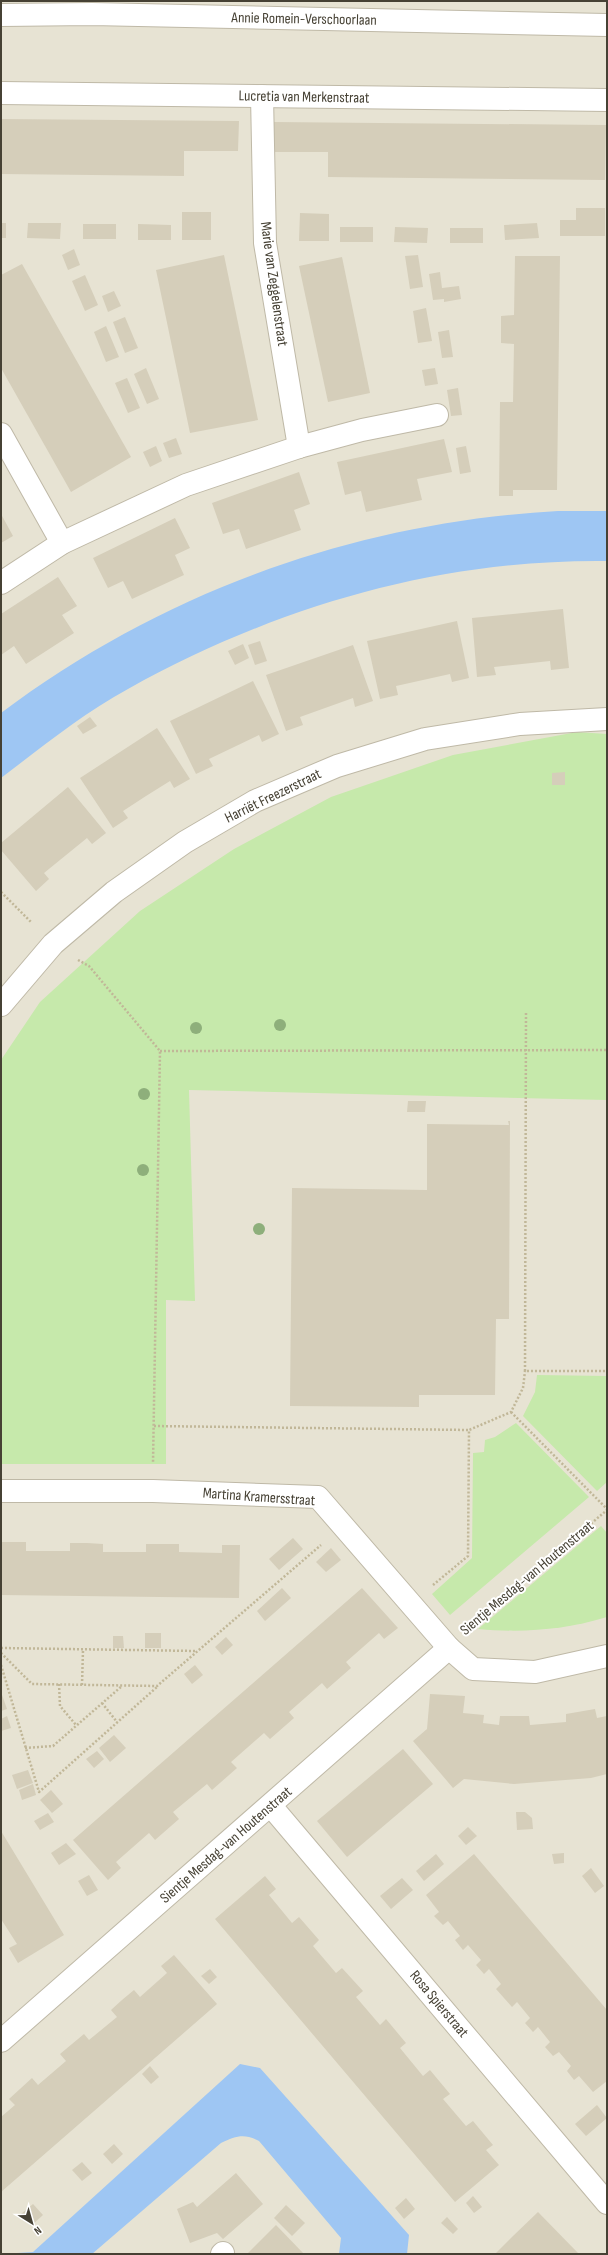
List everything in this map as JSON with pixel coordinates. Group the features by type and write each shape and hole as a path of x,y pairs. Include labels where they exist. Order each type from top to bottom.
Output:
{"street":[{"name":"Annie Romein-Verschoorlaan","path":"1,15 92,8 607,25"},
{"name":"Lucretia van Merkenstraat","path":"1,93 607,100"},
{"name":"Marie van Zeggelenstraat","path":"262,96 265,243 298,446"},
{"path":"1,583 62,544 186,484 298,446 362,430 437,415"},
{"path":"1,434 62,544"},
{"name":"Harriët Freezerstraat","path":"1,1005 53,944 114,892 185,842 255,801 337,766 425,739 520,724 607,719"},
{"name":"Martina Kramersstraat","path":"1,1491 153,1491 318,1497 344,1525 449,1648"},
{"name":"Sientje Mesdag-van Houtenstraat","path":"3,2034 270,1806 449,1648 474,1669 535,1672 607,1656"},
{"name":"Rosa Spierstraat","path":"270,1806 607,2203"}],"path":[{"path":"1,892 53,944 89,966 160,1052 153,1491"},
{"path":"154,1426 469,1430 511,1412 523,1388 525,1371 526,1013"},
{"path":"160,1052 607,1050"},
{"path":"525,1371 607,1371"},
{"path":"511,1412 607,1509"},
{"path":"412,1604 468,1556 469,1430"},
{"name":"Sientje Mesdag-van Houtenstraat","path":"449,1648 459,1635 607,1509"},
{"path":"1,1665 38,1792 197,1651 344,1525"},
{"path":"1,1648 197,1651"},
{"path":"82,1685 83,1649"},
{"path":"1,1653 32,1684 157,1686"},
{"path":"59,1684 60,1706 76,1725"},
{"path":"26,1748 53,1746 122,1686"},
{"path":"102,1703 117,1722"}],"shaded area":[{"path":"1,1 607,1 607,2254 1,2254"}],"green space":[{"path":"577,732 607,734 607,1100 189,1090 195,1301 166,1300 166,1464 1,1464 1,1060 40,1002 140,911 234,849 331,797 453,755"},
{"path":"537,1375 607,1376 607,1482 597,1491 523,1416 535,1392"},
{"path":"516,1423 589,1497 450,1615 432,1594 472,1558 473,1453 484,1452 485,1440 495,1437"},
{"path":"601,1526 607,1533 607,1617 559,1628 511,1631 478,1629"}],"water":[{"path":"558,511 607,511 607,561 544,563 482,569 420,579 359,594 300,612 241,634 184,660 128,689 78,720 1,778 1,713 63,670 128,632 195,599 264,571 335,548 408,530 483,518"},
{"path":"240,2064 260,2068 409,2235 407,2254 339,2254 341,2238 259,2141 249,2137 240,2136 221,2143 92,2254 1,2254 33,2252"}],"building":[{"path":"1,119 239,121 238,151 184,151 184,176 1,174"},
{"path":"274,122 606,125 605,180 328,177 328,152 273,152"},
{"path":"576,208 605,208 605,236 560,236 560,220 576,220"},
{"path":"182,212 211,212 211,240 182,240"},
{"path":"300,213 329,214 329,241 299,241"},
{"path":"1,223 6,223 6,238 1,238"},
{"path":"28,223 61,223 60,239 27,238"},
{"path":"537,223 539,238 505,240 504,225"},
{"path":"83,224 116,224 116,239 83,239"},
{"path":"138,224 171,225 171,240 138,240"},
{"path":"340,227 373,227 373,242 340,242"},
{"path":"395,227 428,228 427,243 394,242"},
{"path":"450,228 483,228 483,243 450,243"},
{"path":"74,249 80,265 68,270 62,255"},
{"path":"224,255 258,420 190,433 156,270"},
{"path":"418,255 423,287 410,289 405,256"},
{"path":"515,256 560,256 557,490 513,490 513,496 499,496 500,402 513,402 514,344 501,343 501,316 514,315"},
{"path":"342,257 370,393 328,402 299,266"},
{"path":"22,264 131,457 71,492 1,368 1,275"},
{"path":"440,272 442,288 459,286 461,299 444,302 444,299 433,300 429,274"},
{"path":"85,275 98,305 85,311 72,281"},
{"path":"114,291 121,306 108,312 102,296"},
{"path":"426,308 432,341 418,343 413,311"},
{"path":"125,317 138,348 125,353 113,322"},
{"path":"106,326 119,357 106,362 94,332"},
{"path":"449,330 453,357 442,358 438,332"},
{"path":"146,368 159,399 147,404 134,374"},
{"path":"435,368 438,384 425,386 422,370"},
{"path":"127,378 140,408 128,413 115,383"},
{"path":"458,388 462,415 451,416 447,390"},
{"path":"176,438 182,454 169,458 163,443"},
{"path":"444,439 452,472 417,479 422,500 366,512 361,491 345,495 337,462"},
{"path":"156,446 162,461 150,467 143,452"},
{"path":"466,446 471,472 460,474 456,448"},
{"path":"299,472 310,504 294,510 301,530 246,549 239,529 223,534 212,503"},
{"path":"1,514 13,536 1,543"},
{"path":"175,518 190,548 175,555 184,575 132,599 123,581 108,588 93,558"},
{"path":"58,577 77,606 62,615 74,633 26,664 14,646 1,655 1,614"},
{"path":"563,609 569,668 551,670 550,661 494,667 496,675 477,677 472,618"},
{"path":"457,621 469,678 452,682 450,674 396,686 398,695 380,699 367,641"},
{"path":"260,641 267,661 255,665 248,645"},
{"path":"243,644 249,658 235,665 228,651"},
{"path":"353,645 373,701 355,707 353,698 300,717 303,725 286,731 266,675"},
{"path":"253,681 279,734 262,742 259,735 209,759 213,766 196,774 170,721"},
{"path":"90,717 97,726 83,734 77,726"},
{"path":"157,728 190,779 174,788 170,781 146,796 123,811 128,818 113,828 80,778"},
{"path":"565,772 565,785 552,785 552,773"},
{"path":"68,787 106,833 92,844 87,838 44,873 49,879 36,891 1,850 1,843"},
{"path":"408,1101 426,1101 425,1112 407,1112"},
{"path":"508,1121 510,1121 509,1319 496,1319 495,1395 419,1395 419,1407 290,1406 292,1188 427,1190 427,1124 509,1125"},
{"path":"293,1538 303,1549 279,1570 269,1559"},
{"path":"1,1542 26,1542 26,1551 70,1551 70,1543 103,1544 103,1552 146,1552 146,1544 179,1544 179,1552 222,1553 222,1545 240,1545 239,1598 1,1595"},
{"path":"331,1548 341,1560 326,1572 316,1562"},
{"path":"282,1588 291,1598 265,1621 257,1611"},
{"path":"362,1588 398,1628 384,1639 379,1633 346,1662 351,1668 327,1689 322,1683 289,1712 294,1718 270,1739 264,1733 231,1762 237,1768 212,1790 207,1784 173,1812 179,1819 155,1840 149,1833 116,1862 121,1868 108,1880 73,1840"},
{"path":"145,1633 161,1633 161,1648 145,1648"},
{"path":"113,1636 123,1636 124,1648 113,1648"},
{"path":"226,1637 233,1645 222,1655 215,1647"},
{"path":"195,1665 203,1675 192,1684 184,1674"},
{"path":"1,1692 7,1709 1,1711"},
{"path":"430,1694 465,1696 463,1713 484,1715 483,1723 499,1725 500,1716 529,1716 530,1725 566,1722 566,1714 595,1709 597,1718 607,1716 607,1774 591,1778 514,1784 464,1779 453,1788 413,1741 427,1729"},
{"path":"7,1716 11,1728 1,1731 1,1719"},
{"path":"114,1735 126,1748 110,1762 99,1748"},
{"path":"403,1749 433,1784 347,1857 317,1821"},
{"path":"97,1751 104,1759 94,1768 86,1759"},
{"path":"28,1770 33,1783 17,1789 12,1775"},
{"path":"33,1784 36,1795 22,1800 19,1790"},
{"path":"51,1790 63,1804 52,1813 40,1800"},
{"path":"516,1812 525,1812 532,1818 533,1829 517,1830"},
{"path":"48,1813 54,1822 40,1830 34,1821"},
{"path":"468,1827 477,1836 466,1845 458,1836"},
{"path":"1,1831 64,1935 18,1963 9,1948 17,1944 1,1919"},
{"path":"66,1843 76,1854 59,1865 51,1853"},
{"path":"564,1853 564,1863 554,1864 552,1854"},
{"path":"436,1854 444,1864 424,1881 416,1871"},
{"path":"474,1854 607,2010 607,2081 593,2092 579,2076 574,2080 567,2071 571,2066 559,2052 553,2056 545,2047 550,2042 538,2027 533,2032 525,2023 530,2018 517,2002 512,2007 496,1989 501,1984 489,1969 484,1974 476,1965 481,1960 468,1945 463,1950 455,1940 460,1936 448,1921 443,1925 434,1916 439,1912 426,1895"},
{"path":"591,1868 604,1886 595,1893 582,1876"},
{"path":"89,1875 98,1890 87,1896 78,1881"},
{"path":"265,1876 276,1889 269,1895 292,1923 299,1917 319,1940 313,1946 336,1973 342,1968 363,1991 356,1997 380,2025 386,2019 406,2043 400,2048 423,2076 430,2070 450,2094 443,2099 466,2126 473,2121 493,2145 486,2150 499,2165 455,2202 215,1919"},
{"path":"402,1878 413,1890 391,1909 380,1896"},
{"path":"174,1955 217,2004 1,2192 1,2117 15,2105 9,2099 32,2078 38,2085 66,2061 60,2054 84,2034 89,2040 117,2017 111,2010 134,1990 140,1997 167,1973 161,1966"},
{"path":"210,1969 217,1977 209,1984 201,1976"},
{"path":"150,2066 159,2077 151,2084 142,2074"},
{"path":"597,2105 607,2118 586,2136 575,2124"},
{"path":"114,2144 123,2154 112,2164 103,2154"},
{"path":"82,2162 92,2173 82,2181 72,2170"},
{"path":"236,2173 263,2204 223,2239 217,2233 190,2243 177,2209 193,2202 197,2207"},
{"path":"473,2196 482,2207 474,2213 466,2203"},
{"path":"406,2198 415,2209 404,2219 395,2208"},
{"path":"33,2204 43,2215 31,2226 21,2214"},
{"path":"286,2205 305,2223 292,2236 274,2218"},
{"path":"538,2212 579,2254 495,2254 513,2236"},
{"path":"447,2217 458,2229 453,2234 441,2223"},
{"path":"276,2225 304,2254 247,2254"}]}
